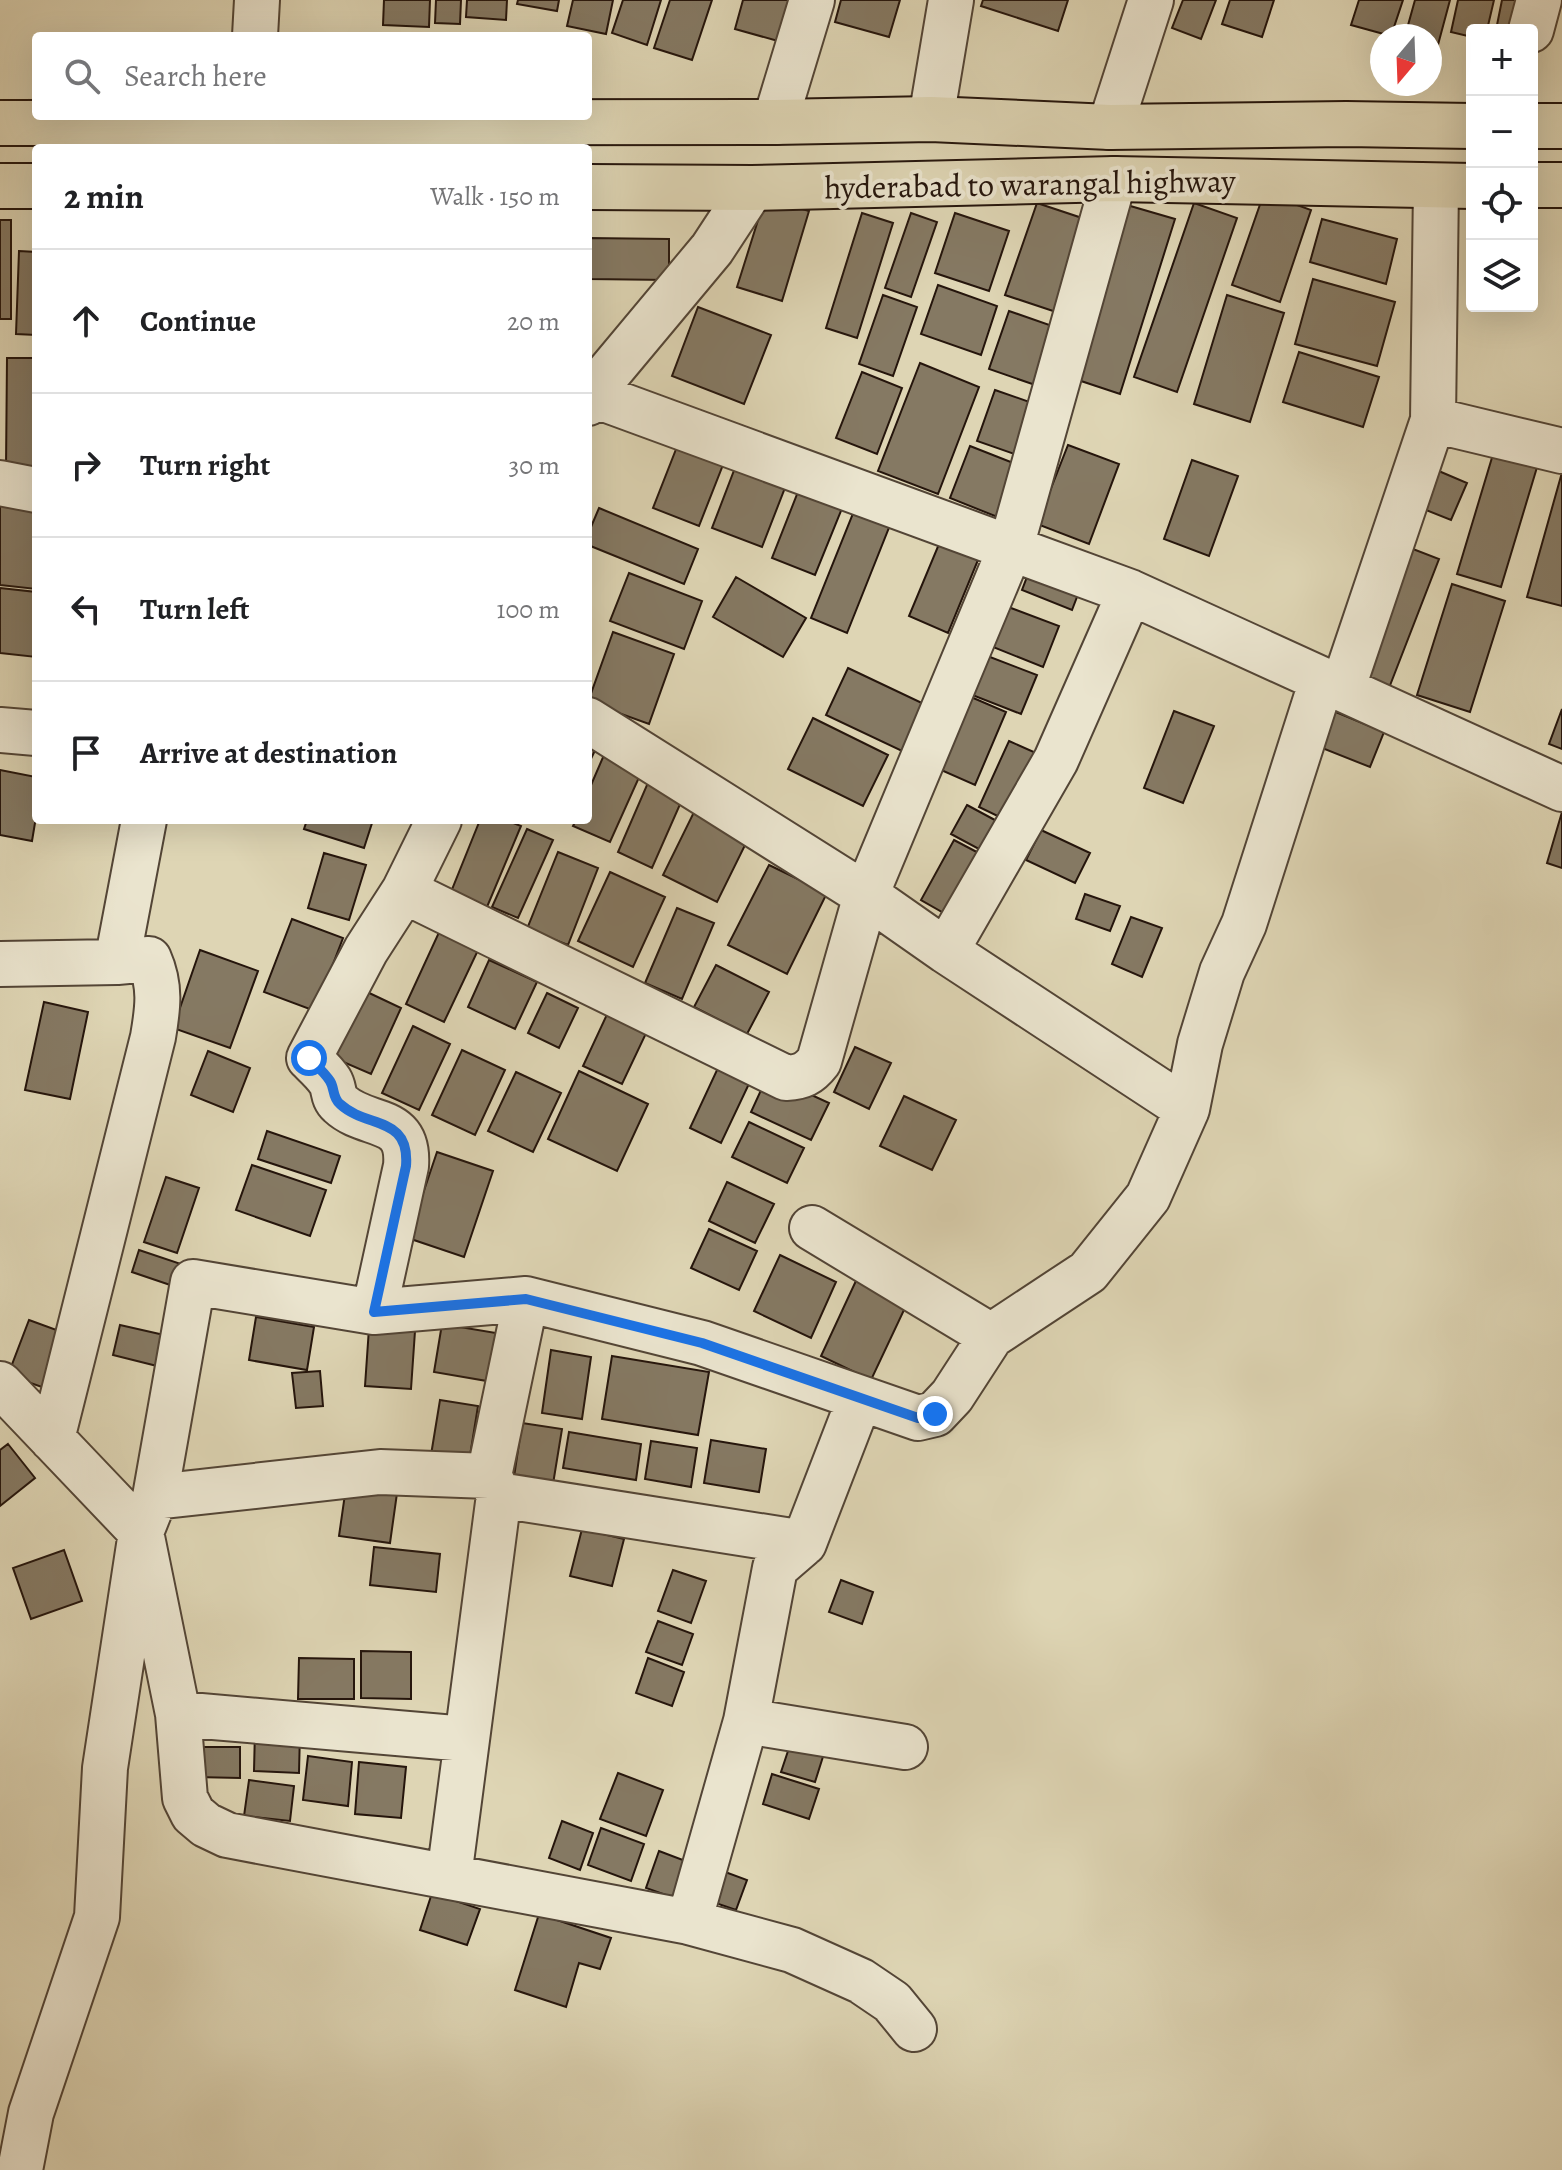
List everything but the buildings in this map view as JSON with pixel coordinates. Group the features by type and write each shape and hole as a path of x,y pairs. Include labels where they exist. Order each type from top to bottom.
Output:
{"main road":[{"path":"425,120 775,122 931,119 1110,127 1466,126"},
{"path":"0,123 188,120"},
{"path":"1538,126 1562,126"},
{"name":"hyderabad to warangal highway","path":"592,187 752,188 1114,179 1454,186"},
{"path":"1538,185 1562,185"},
{"path":"0,186 32,186"}],"street":[{"path":"255,32 257,0"},
{"path":"775,122 812,0"},
{"path":"931,119 951,0"},
{"path":"1110,127 1151,0"},
{"path":"1533,24 1539,0"},
{"path":"404,891 786,1078 800,1077 810,1072 819,1061 866,895 1011,547 1114,179"},
{"path":"20,2170 31,2113 97,1917 105,1768 148,1514 193,1282 374,1312 526,1299 702,1343 918,1418 935,1414 952,1396 991,1336 1088,1272 1148,1197 1187,1109 1200,1044 1222,972 1244,924 1433,420 1454,186"},
{"path":"592,396 712,249 752,188"},
{"path":"592,399 1130,592 1562,789"},
{"path":"1433,420 1562,451"},
{"path":"0,483 32,489"},
{"path":"946,951 1056,760 1130,592"},
{"path":"592,723 866,895 1187,1109"},
{"path":"0,730 32,733"},
{"path":"117,962 143,824"},
{"path":"374,1312 406,1166 407,1148 396,1131 342,1106 334,1096 332,1083 309,1058 366,950 404,891 437,824"},
{"path":"0,964 149,959 159,994 157,1016 52,1439"},
{"path":"812,1228 991,1336"},
{"path":"449,1877 494,1486 526,1299"},
{"path":"0,1384 52,1439 148,1514 178,1714 185,1798 193,1814 206,1825 227,1835 689,1922 792,1950 861,1981 892,2002 914,2029"},
{"path":"689,1922 746,1721 775,1568 804,1543 860,1398"},
{"path":"148,1514 380,1472 494,1486 804,1543"},
{"path":"178,1714 466,1739"},
{"path":"746,1721 905,1747"}],"route":[{"path":"309,1058 332,1083 334,1096 342,1106 396,1131 407,1148 406,1166 374,1312 526,1299 702,1343 918,1418 935,1414"}]}
